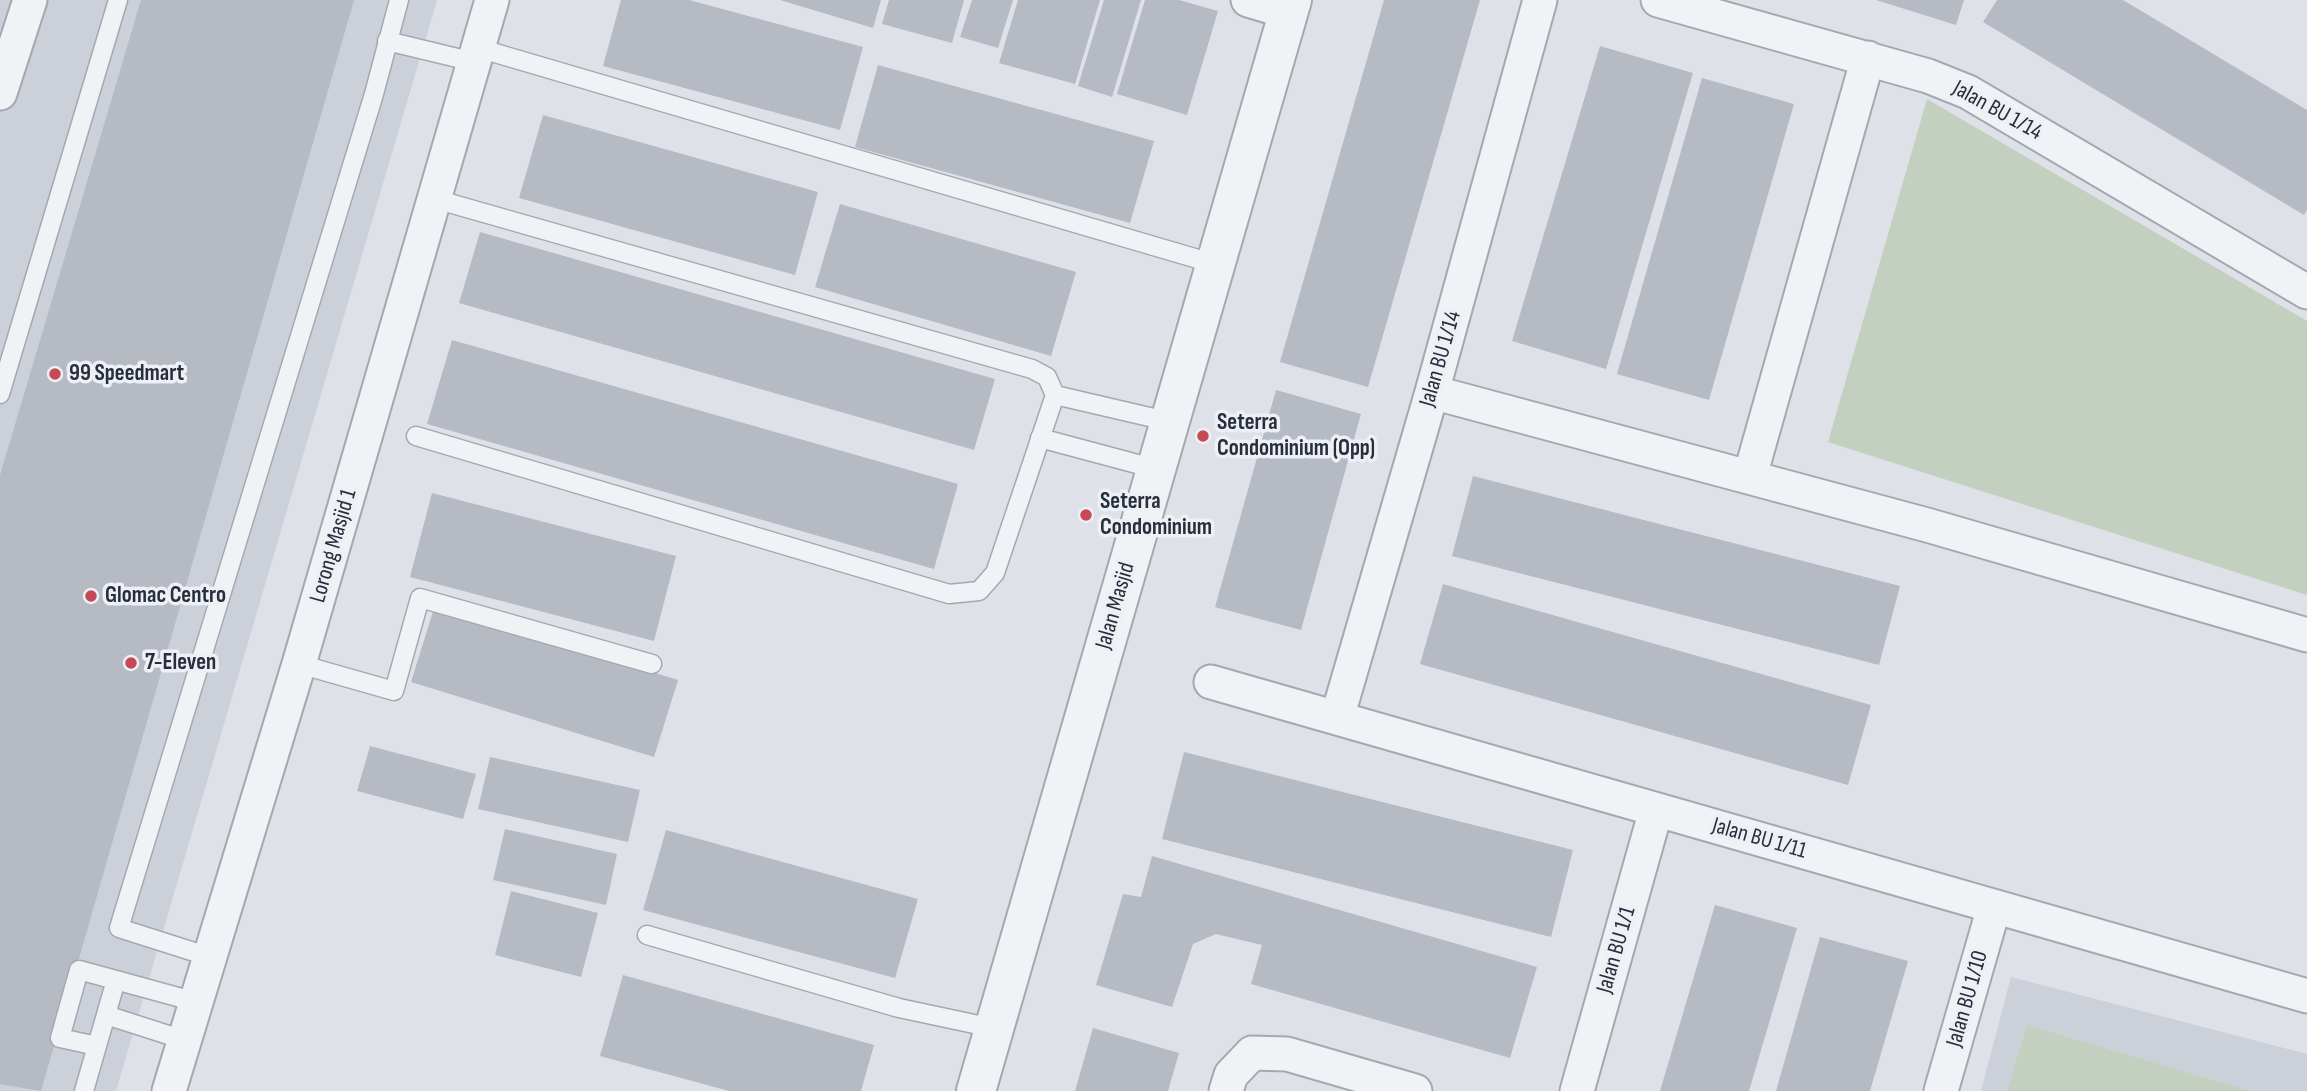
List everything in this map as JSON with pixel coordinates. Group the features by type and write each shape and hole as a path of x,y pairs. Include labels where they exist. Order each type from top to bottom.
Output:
{"street":[{"path":"0,93 30,0"},
{"name":"Lorong Masjid 1","path":"169,1091 299,664 492,0"},
{"path":"1248,0 1290,6"},
{"name":"Jalan BU 1/14","path":"1337,718 1432,392 1540,0"},
{"name":"Jalan BU 1/14","path":"1658,0 1868,58 1928,76 1968,92 2307,292"},
{"name":"Jalan Masjid","path":"976,1091 1290,6"},
{"path":"1750,476 1868,58"},
{"path":"1432,392 1750,476 2307,635"},
{"name":"Jalan BU 1/11","path":"1211,682 2307,996"},
{"name":"Jalan BU 1/1","path":"1577,1091 1656,810"},
{"name":"Jalan BU 1/10","path":"1941,1091 1994,907"},
{"path":"1226,1091 1231,1074 1252,1053 1287,1054 1415,1091"}],"lane":[{"path":"0,394 118,0"},
{"path":"210,957 119,928 374,94 399,0"},
{"path":"387,41 476,55 1215,264"},
{"path":"416,436 949,594 979,591 995,573 1055,395 1047,377 1032,369 435,198"},
{"path":"1055,395 1171,422"},
{"path":"1040,438 1156,469"},
{"path":"299,664 394,691 420,598 652,664"},
{"path":"647,935 899,1008 993,1028"},
{"path":"97,1046 60,1038 79,970 196,1002"},
{"path":"84,1091 116,981"},
{"path":"106,1015 184,1040"}],"shaded area":[{"name":"Glomac Centro","path":"0,0 437,0 116,1091 0,1091"},
{"path":"2011,977 2307,1054 2307,1091 1981,1091"}],"green space":[{"path":"1927,99 2307,321 2307,595 1828,442"},
{"path":"2027,1025 2249,1091 2007,1091"}],"building":[{"name":"Glomac Centro","path":"141,0 354,0 41,1091 0,1084 0,475"},
{"path":"621,0 689,0 863,47 840,130 603,66"},
{"path":"780,0 881,0 873,28"},
{"path":"889,0 964,0 952,43 882,24"},
{"path":"972,0 1013,0 998,48 960,37"},
{"path":"1018,0 1100,0 1075,84 999,63"},
{"path":"1104,0 1141,0 1112,97 1078,86"},
{"path":"1145,0 1179,0 1218,11 1187,115 1117,94"},
{"path":"1384,0 1480,0 1368,387 1280,362"},
{"path":"1876,0 1964,0 1956,25"},
{"path":"1997,0 2123,0 2307,110 2307,210 2304,215 1983,22"},
{"path":"1600,46 1693,73 1606,369 1512,341"},
{"path":"878,65 1154,141 1130,223 855,147"},
{"path":"1702,78 1794,104 1709,400 1617,374"},
{"path":"543,115 818,192 795,275 519,198"},
{"path":"840,204 1076,272 1051,356 815,287"},
{"path":"480,232 995,379 974,450 459,303"},
{"path":"452,340 958,484 934,569 427,424"},
{"path":"1276,390 1361,414 1301,630 1215,607"},
{"path":"1473,476 1900,586 1879,665 1452,556"},
{"path":"432,493 676,556 654,641 410,577"},
{"path":"1443,584 1871,705 1848,785 1420,664"},
{"path":"435,605 678,680 654,757 411,682"},
{"path":"370,746 476,774 463,819 357,791"},
{"path":"1184,752 1573,850 1551,937 1162,839"},
{"path":"490,757 640,790 628,842 478,809"},
{"path":"505,829 617,854 606,905 493,880"},
{"path":"666,830 918,899 895,978 643,910"},
{"path":"1152,856 1537,967 1510,1058 1251,984 1262,945 1216,934 1193,944 1172,1007 1096,985 1123,894 1141,897"},
{"path":"511,891 598,913 581,977 495,955"},
{"path":"1715,905 1797,928 1749,1091 1660,1091"},
{"path":"1820,937 1908,961 1870,1091 1776,1091"},
{"path":"623,975 874,1045 861,1091 729,1091 600,1056"},
{"path":"1093,1028 1179,1053 1168,1091 1075,1091"}],"place":[{"name":"99 Speedmart","path":"55,374"},
{"name":"Seterra Condominium (Opp)","path":"1203,436"},
{"name":"Seterra Condominium","path":"1086,515"},
{"name":"Glomac Centro","path":"91,596"},
{"name":"7-Eleven","path":"131,663"}]}
